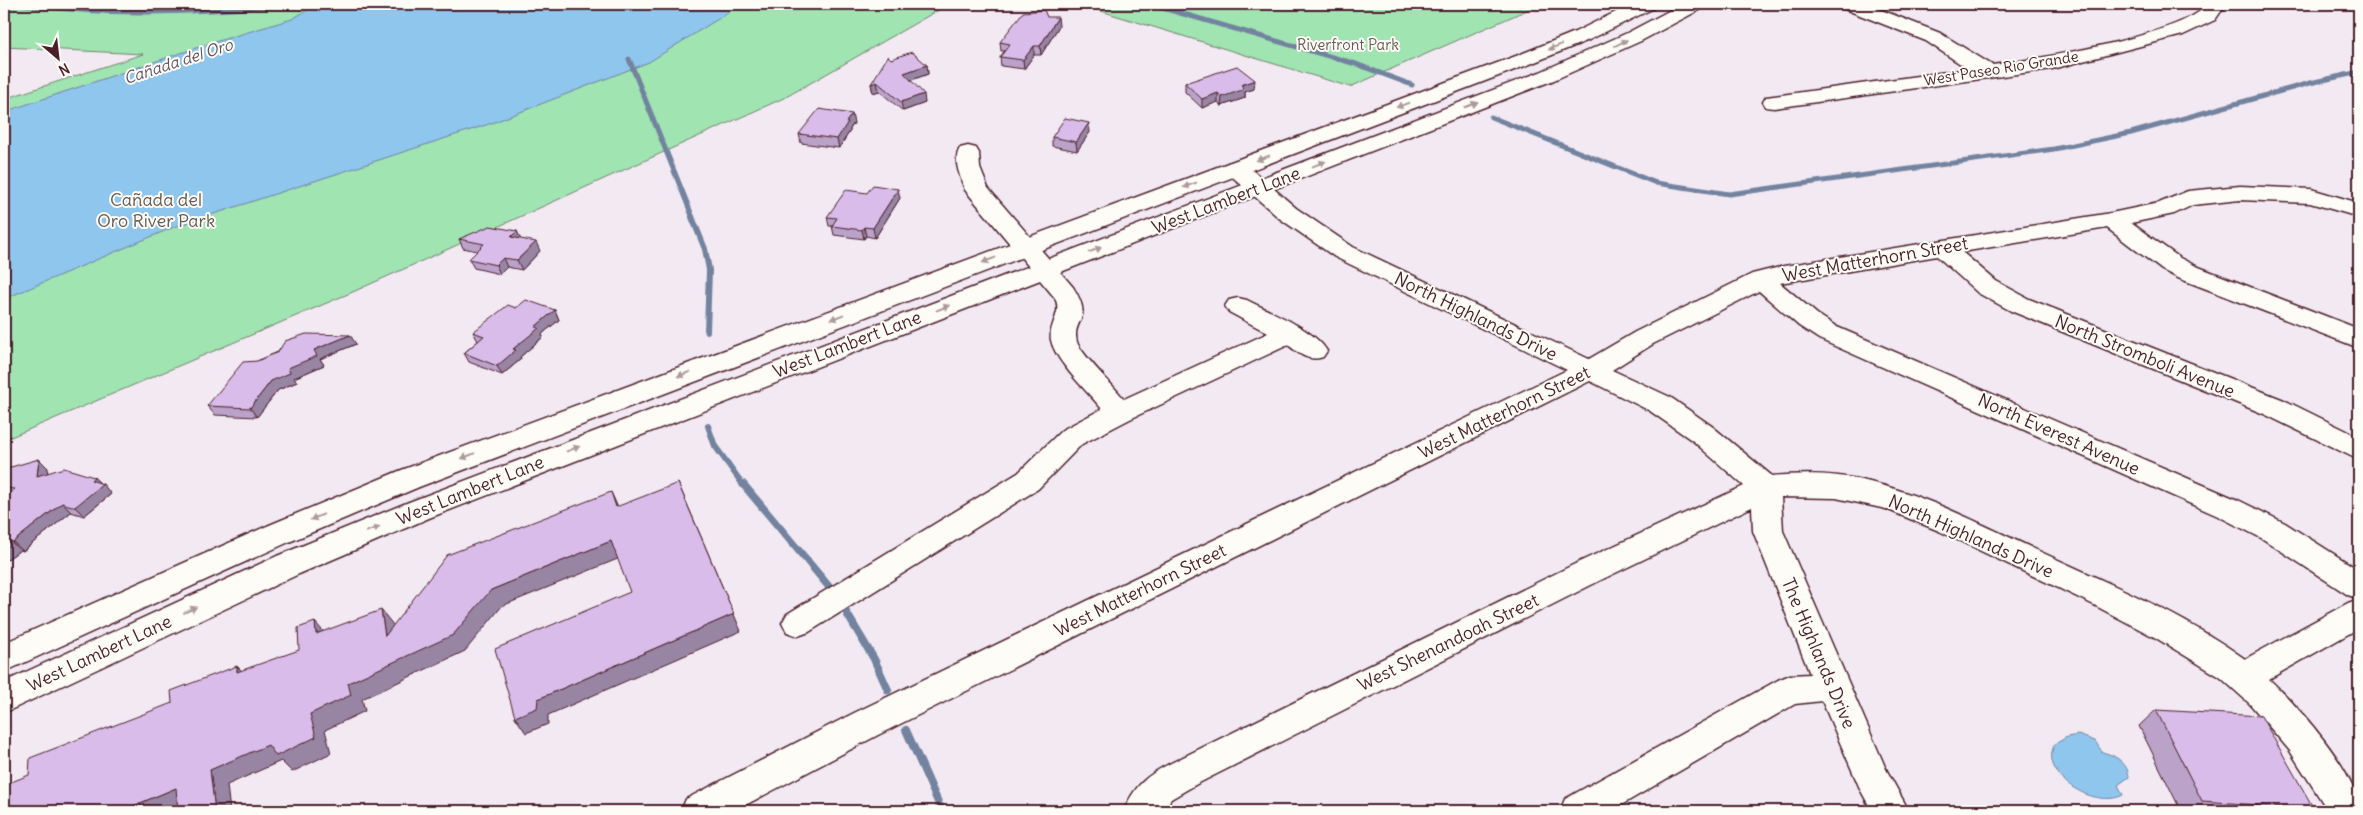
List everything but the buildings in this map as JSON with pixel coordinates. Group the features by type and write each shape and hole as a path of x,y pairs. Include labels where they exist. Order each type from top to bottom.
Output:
{"street":[{"name":"West Lambert Lane","path":"4,658 155,588 278,534 409,480 1550,50 1647,4"},
{"name":"West Lambert Lane","path":"4,698 200,605 365,532 491,481 1257,188 1580,62 1634,37 1696,4"},
{"path":"1849,4 1883,9 1933,37 1988,72"},
{"name":"West Paseo Rio Grande","path":"1774,102 2052,62 2176,31 2208,16 2216,4"},
{"path":"968,153 969,168 977,190 1042,270 1064,293 1069,302 1071,310 1062,340 1067,349 1120,412"},
{"name":"North Highlands Drive","path":"1236,168 1257,188 1315,235 1344,252 1660,404 1722,449 1766,488 1796,484 1822,486 1859,491 1901,503 2086,587 2161,624 2215,656 2244,676 2294,726 2328,774 2347,811"},
{"name":"West Matterhorn Street","path":"699,811 740,802 866,724 1590,370 1617,356 1644,338 1760,280 1784,274 1941,247 2111,220 2166,209 2188,198 2240,193 2311,196 2359,210"},
{"path":"2111,220 2171,264 2187,272 2359,339"},
{"name":"North Stromboli Avenue","path":"1941,247 1988,287 2020,305 2242,394 2359,449"},
{"name":"North Everest Avenue","path":"1760,280 1808,320 1828,333 2228,508 2274,530 2359,586"},
{"path":"1238,306 1290,334 1314,350"},
{"path":"798,623 1028,481 1072,437 1120,412 1290,334"},
{"name":"The Highlands Drive","path":"1766,488 1768,531 1873,780 1891,811"},
{"name":"West Shenandoah Street","path":"1142,811 1159,788 1183,774 1590,571 1766,488"},
{"path":"4,679 109,629 155,588"},
{"path":"2244,676 2359,612"},
{"path":"1578,811 1790,690 1832,686"}],"green space":[{"name":"Cañada del Oro River Park","path":"4,4 949,4 786,97 355,291 4,440 4,99 143,54 4,47"},
{"name":"Riverfront Park","path":"1078,4 1541,4 1350,87"}],"water":[{"name":"Cañada del Oro","path":"318,4 742,4 649,62 492,123 174,227 4,299 4,112 208,44 292,19"},
{"path":"2078,735 2095,741 2102,752 2120,760 2126,768 2129,777 2118,785 2123,795 2111,798 2098,798 2071,786 2061,777 2054,767 2052,755 2055,744 2067,737"}],"waterway":[{"path":"23,4 92,11 126,12 194,11 297,4"},
{"path":"1149,4 1356,64 1412,85"},
{"path":"629,59 693,218"},
{"path":"1491,117 1656,183 1729,194 2054,149 2131,133 2310,83 2359,72"},
{"path":"692,217 705,249 709,270 707,331"},
{"path":"708,426 715,446 744,486"},
{"path":"743,484 830,588"},
{"path":"846,612 874,659 888,690"},
{"path":"906,730 942,811"}]}
